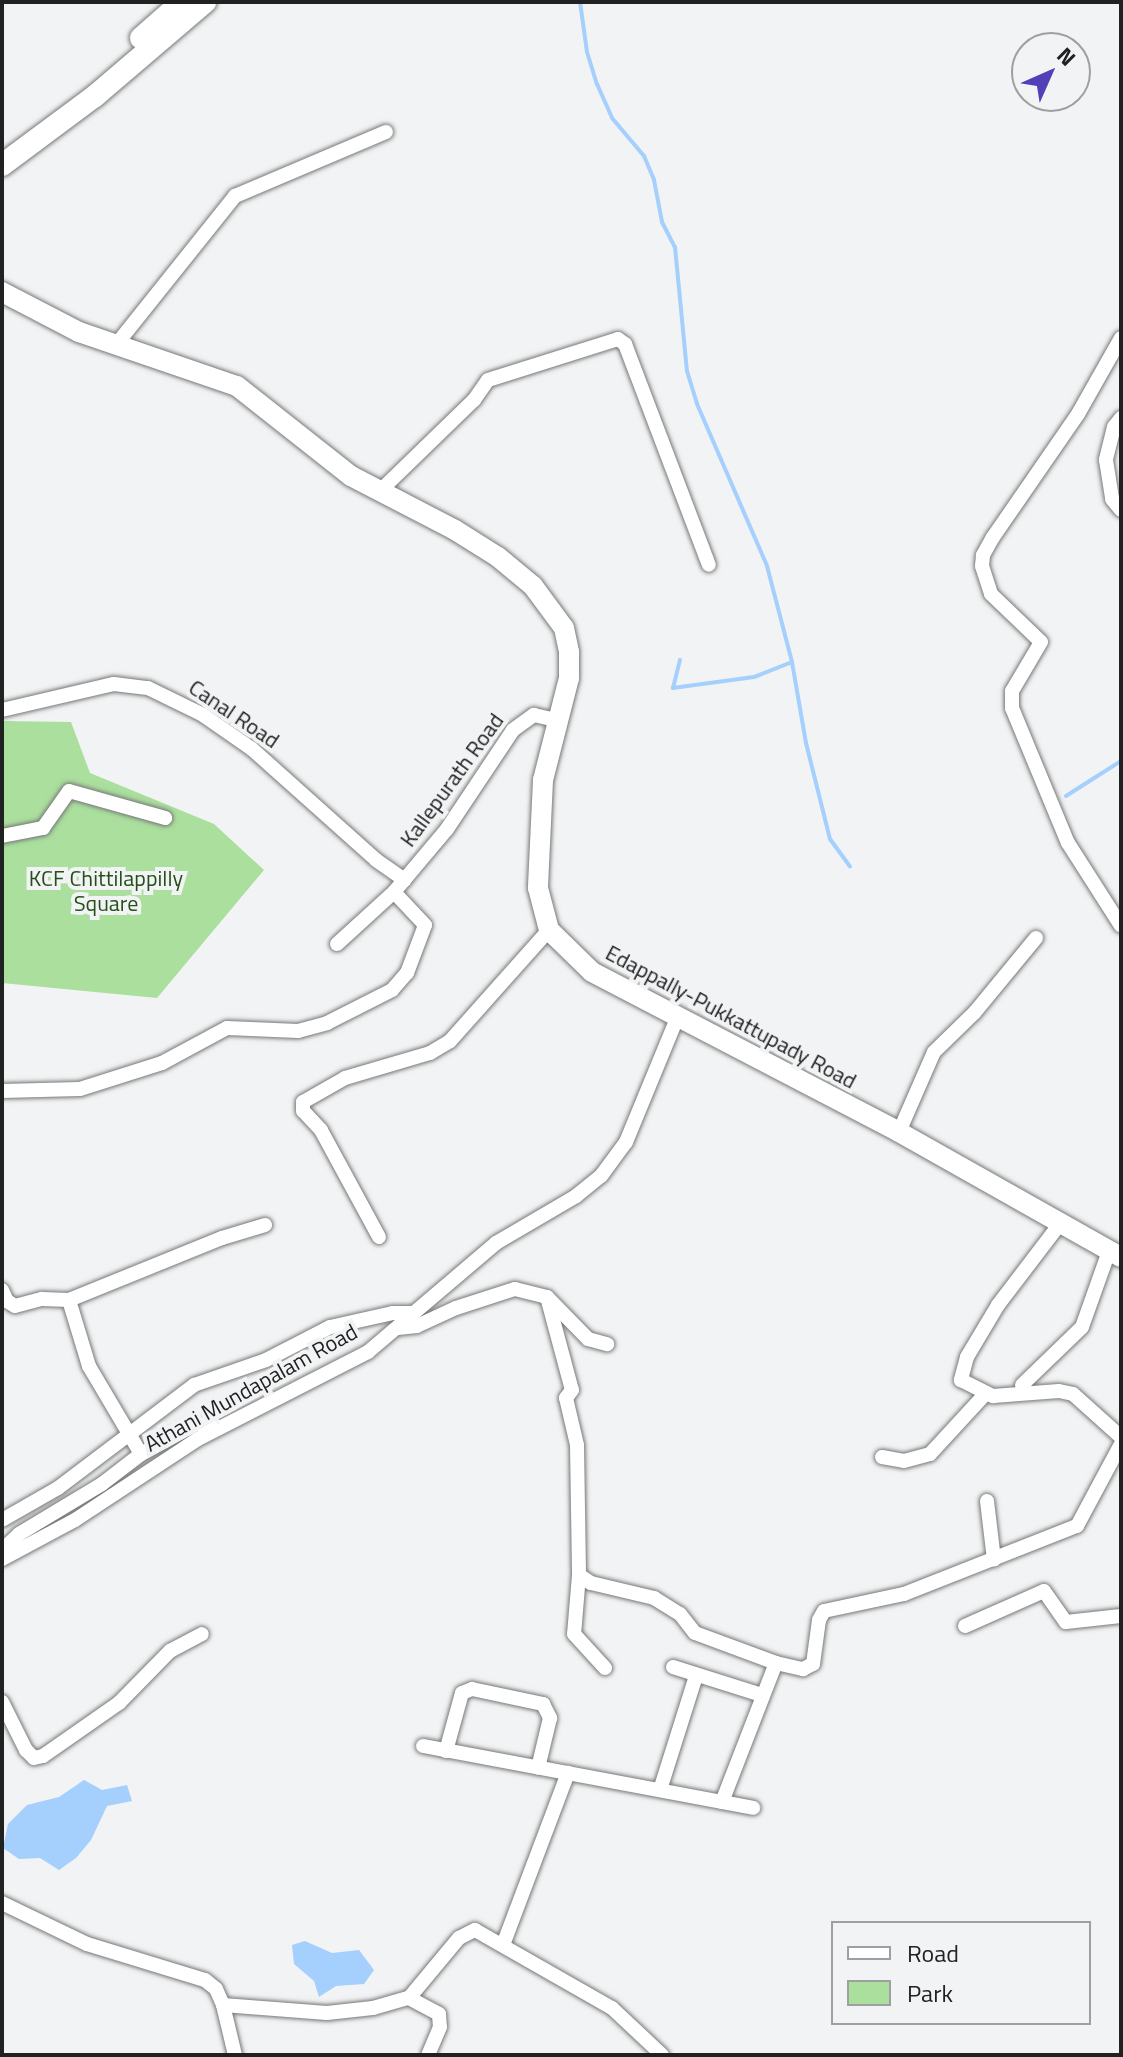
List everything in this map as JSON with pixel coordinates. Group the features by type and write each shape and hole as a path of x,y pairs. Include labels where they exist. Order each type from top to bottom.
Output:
{"main road":[{"path":"2,148 87,84 182,2"},
{"path":"2,165 95,96 205,2"},
{"path":"2,292 79,332 237,386 351,476 498,557 533,586 564,628 569,652 569,678 543,780 538,888 549,930"},
{"name":"Edappally-Pukkattupady Road","path":"549,930 592,972 899,1132 1115,1254"}],"street":[{"path":"116,345 235,196 386,132"},
{"path":"1121,338 1078,414 993,537 983,555 982,566 991,594 1041,642 1012,691 1012,708 1068,843 1121,926"},
{"path":"380,491 424,445 474,400 488,380 618,339 625,344 709,565"},
{"path":"1121,418 1114,427 1106,460 1112,499 1121,510"},
{"name":"Canal Road","path":"2,710 114,684 148,688 203,715 252,749 376,860 405,880"},
{"name":"Kallepurath Road","path":"337,944 394,892 447,829 513,730 534,715 556,720"},
{"path":"2,836 43,828 69,791 165,818"},
{"path":"2,1091 80,1089 162,1063 227,1028 298,1031 327,1023 367,1005 392,990 407,973 425,925 394,892"},
{"path":"379,1237 321,1130 303,1111 303,1102 345,1078 430,1053 450,1041 549,930"},
{"path":"899,1132 934,1052 975,1012 1036,938"},
{"name":"Athani Mundapalam Road","path":"2,1559 75,1520 148,1470 220,1427 338,1370 398,1328 411,1313 496,1243 576,1196 601,1176 626,1142 677,1018"},
{"path":"2,1290 7,1301 15,1306 42,1299 69,1300 222,1238 265,1225"},
{"path":"1059,1225 998,1305 963,1367 961,1380 986,1393 1022,1396 1059,1391 1073,1394 1121,1437"},
{"path":"1022,1385 1082,1327 1115,1254"},
{"path":"398,1328 417,1326 498,1292 515,1289 547,1297 588,1339 607,1344"},
{"path":"547,1297 572,1390 566,1398 577,1445 579,1575 574,1634 605,1668"},
{"path":"69,1300 89,1366 141,1454"},
{"path":"2,1520 58,1488 194,1385 266,1360 315,1333 393,1313 411,1313"},
{"path":"882,1457 904,1461 930,1454 986,1393"},
{"path":"2,1550 19,1534 89,1492 141,1454 196,1424 220,1427"},
{"path":"579,1575 591,1583 654,1598 680,1614 695,1633 776,1663 803,1669 813,1664 819,1620 824,1611 904,1594 1077,1526 1121,1444"},
{"path":"987,1501 994,1560"},
{"path":"965,1626 1044,1591 1066,1622 1121,1616"},
{"path":"2,1702 26,1750 34,1758 43,1756 119,1703 174,1647 202,1634"},
{"path":"722,1802 776,1663"},
{"path":"673,1667 762,1695"},
{"path":"660,1790 696,1676"},
{"path":"446,1751 462,1693 472,1689 543,1704 550,1718 538,1768"},
{"path":"423,1746 753,1808"},
{"path":"503,1945 568,1773"},
{"path":"2,1903 87,1944 195,1975 216,1989 235,2055"},
{"path":"223,2005 349,2013 409,1998 466,1932 475,1930 612,2008 662,2055"},
{"path":"409,1998 439,2014 440,2027 428,2055"}],"green space":[{"name":"KCF Chittilappilly Square","path":"2,721 71,722 90,773 214,824 264,870 157,998 2,983"}],"water":[{"path":"84,1780 102,1790 127,1785 132,1801 107,1806 91,1840 76,1858 59,1870 40,1858 19,1859 3,1848 8,1824 27,1805 59,1797"},
{"path":"305,1941 332,1953 359,1950 374,1970 364,1984 336,1986 319,1997 314,1981 294,1964 292,1945"}],"waterway":[{"path":"580,2 587,52 597,84 612,118 644,156 654,180 662,222 675,247 687,371 697,404 767,566 792,662 754,677 673,688 680,660"},
{"path":"792,662 806,743 830,839 850,867"},
{"path":"1066,796 1121,761"}]}
